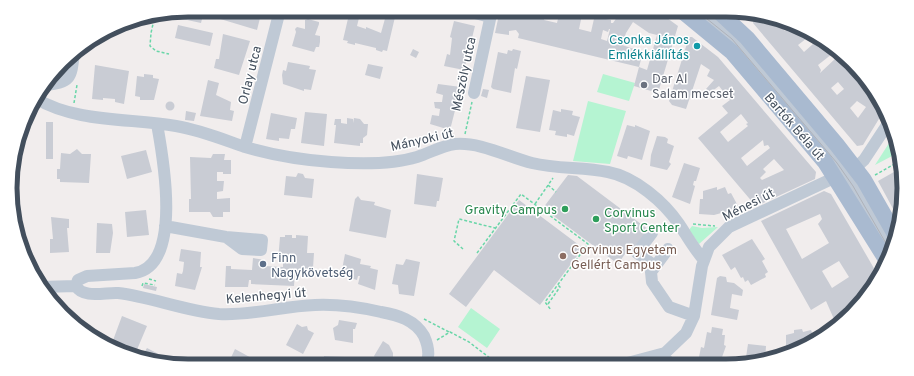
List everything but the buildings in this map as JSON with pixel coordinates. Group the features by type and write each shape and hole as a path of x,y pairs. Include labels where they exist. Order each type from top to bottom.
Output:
{"main road":[{"name":"Bartók Béla út","path":"695,17 732,52 825,162 846,173 884,254"},
{"path":"697,17 709,25 714,26 718,17"},
{"name":"Bartók Béla út","path":"720,17 752,43 846,173 891,230"}],"street":[{"name":"Orlay utca","path":"245,147 278,17"},
{"name":"Mészöly utca","path":"474,93 490,17"},
{"path":"52,84 61,83 69,79 72,73 73,61"},
{"path":"41,101 55,108 73,113 157,124 164,162 166,189 165,226 160,247 152,265 148,269 135,273 87,276 78,280 76,286"},
{"name":"Mányoki út","path":"157,124 198,130 245,147 289,156 345,162 392,162 418,156 440,147 462,144 480,147 532,163 610,172 632,180 654,198 678,222 704,260"},
{"path":"846,173 864,160 886,127"},
{"name":"Bartók Béla út","path":"846,173 888,243"},
{"name":"Ménesi út","path":"666,359 686,333 694,316 704,260 709,247 729,227 846,173"},
{"path":"165,226 226,237"},
{"path":"652,233 638,253 655,266"},
{"path":"668,249 651,272 652,282 669,307 694,316"},
{"name":"Kelenhegyi út","path":"49,287 76,286 78,290 84,293 118,293 180,308 219,314 236,314 314,305 334,304 358,307 406,319 422,332 428,344"},
{"path":"427,359 428,344"}],"path":[{"path":"154,20 150,46 156,51 169,54"},
{"path":"72,73 78,79 73,113"},
{"name":"Mészöly utca","path":"462,144 474,93"},
{"path":"873,176 896,163"},
{"path":"535,204 548,185 556,192"},
{"path":"477,253 521,194 588,244 545,302 550,310"},
{"path":"463,249 454,241 459,219 495,228"},
{"path":"693,224 706,226 716,225"},
{"path":"447,330 469,342 491,359"},
{"path":"428,344 450,332"}],"green space":[{"path":"603,74 635,83 629,101 597,92"},
{"path":"588,101 626,111 610,164 573,161"},
{"path":"890,141 894,155 875,165"},
{"path":"692,226 702,228 718,227 699,244 689,230"},
{"path":"471,308 500,329 487,348 458,327"}],"tram line":[{"path":"705,17 732,39 837,163 853,186 887,245"}],"place":[{"name":"Csonka János Emlékkiállítás","path":"697,46"},
{"name":"Dar Al Salam mecset","path":"644,85"},
{"name":"Gravity Campus","path":"565,209"},
{"name":"Corvinus Sport Center","path":"596,219"},
{"name":"Corvinus Egyetem Gellért Campus","path":"563,256"},
{"name":"Finn Nagykövetség","path":"263,264"}]}
